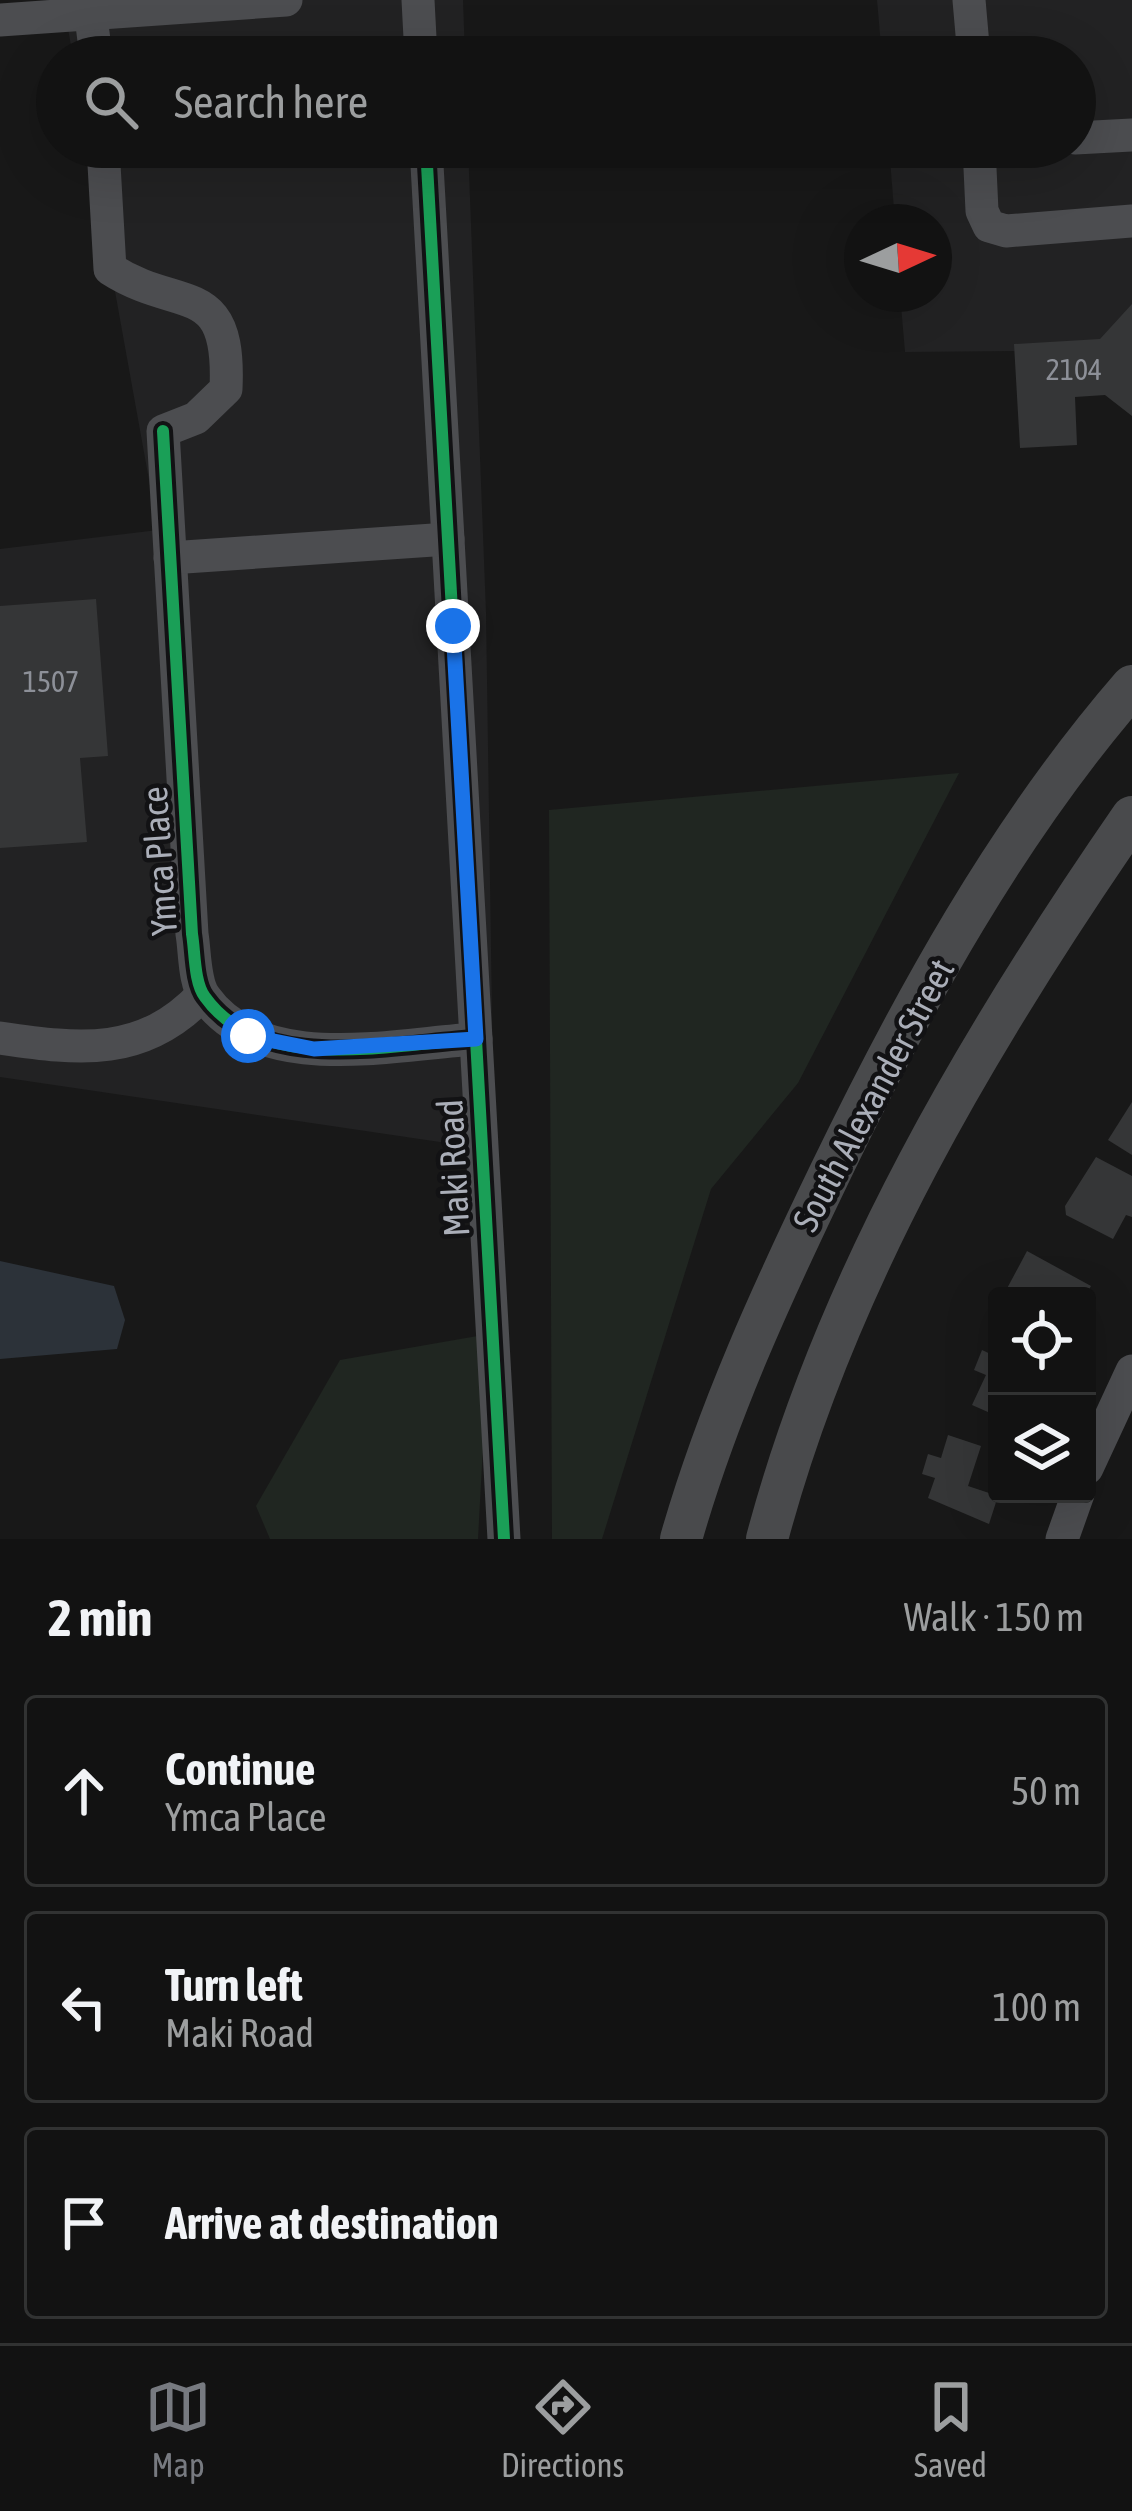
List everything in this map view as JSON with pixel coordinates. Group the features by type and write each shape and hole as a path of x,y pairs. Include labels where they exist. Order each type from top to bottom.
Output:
{"main road":[{"name":"South Alexander Street","path":"681,1539 770,1297 879,1072 988,882 1132,686"},
{"name":"South Alexander Street","path":"767,1539 829,1356 927,1147 1057,927 1132,818"}],"street":[{"path":"0,20 90,6 286,0"},
{"path":"418,0 420,36"},
{"path":"969,0 972,36"},
{"path":"90,6 94,36"},
{"path":"1096,137 1132,135"},
{"name":"Ymca Place","path":"104,168 110,269 141,289 193,298 217,319 228,352 226,389 196,418 163,431 192,934 202,995"},
{"name":"Maki Road","path":"427,168 504,1539"},
{"path":"980,168 982,212 989,226 1006,231 1132,221"},
{"path":"170,558 448,539"},
{"path":"0,1038 122,1044 152,1037 178,1021 202,995 248,1036 314,1049 476,1039"},
{"path":"1096,1449 1132,1371"},
{"path":"1062,1539 1075,1503"}],"shaded area":[{"path":"63,0 463,0 464,36 69,36"},
{"path":"877,0 1132,0 1132,350 905,352 902,312 952,312 952,204 894,204 891,168 1096,168 1096,36 880,36"},
{"path":"93,168 469,168 486,612 494,1150 0,1077 0,549 158,530"},
{"path":"959,773 798,1083 711,1189 602,1539 552,1539 549,810"},
{"path":"0,1261 114,1286 125,1320 117,1349 0,1359"},
{"path":"489,1334 478,1539 270,1539 256,1506 340,1360"}],"building":[{"path":"1132,304 1132,416 1105,395 1075,397 1077,445 1020,448 1014,344 1100,339"},
{"path":"96,599 108,756 80,758 87,842 0,848 0,606"},
{"path":"1132,1102 1132,1155 1108,1140"},
{"path":"1096,1157 1132,1176 1132,1217 1126,1215 1113,1239 1066,1215 1065,1206"},
{"path":"1027,1251 1091,1286 1090,1287 1008,1287"},
{"path":"982,1350 988,1353 988,1412 972,1405 986,1375 974,1370"},
{"path":"948,1435 981,1446 968,1486 988,1493 988,1503 996,1503 989,1524 928,1498 935,1478 922,1474 928,1454 941,1458"}],"cycle path":[{"path":"427,168 504,1539"},
{"path":"163,431 192,934 201,991 229,1022 259,1038 293,1046 369,1049 476,1039"}],"route":[{"path":"248,1036 314,1049 476,1039 453,626"}]}
